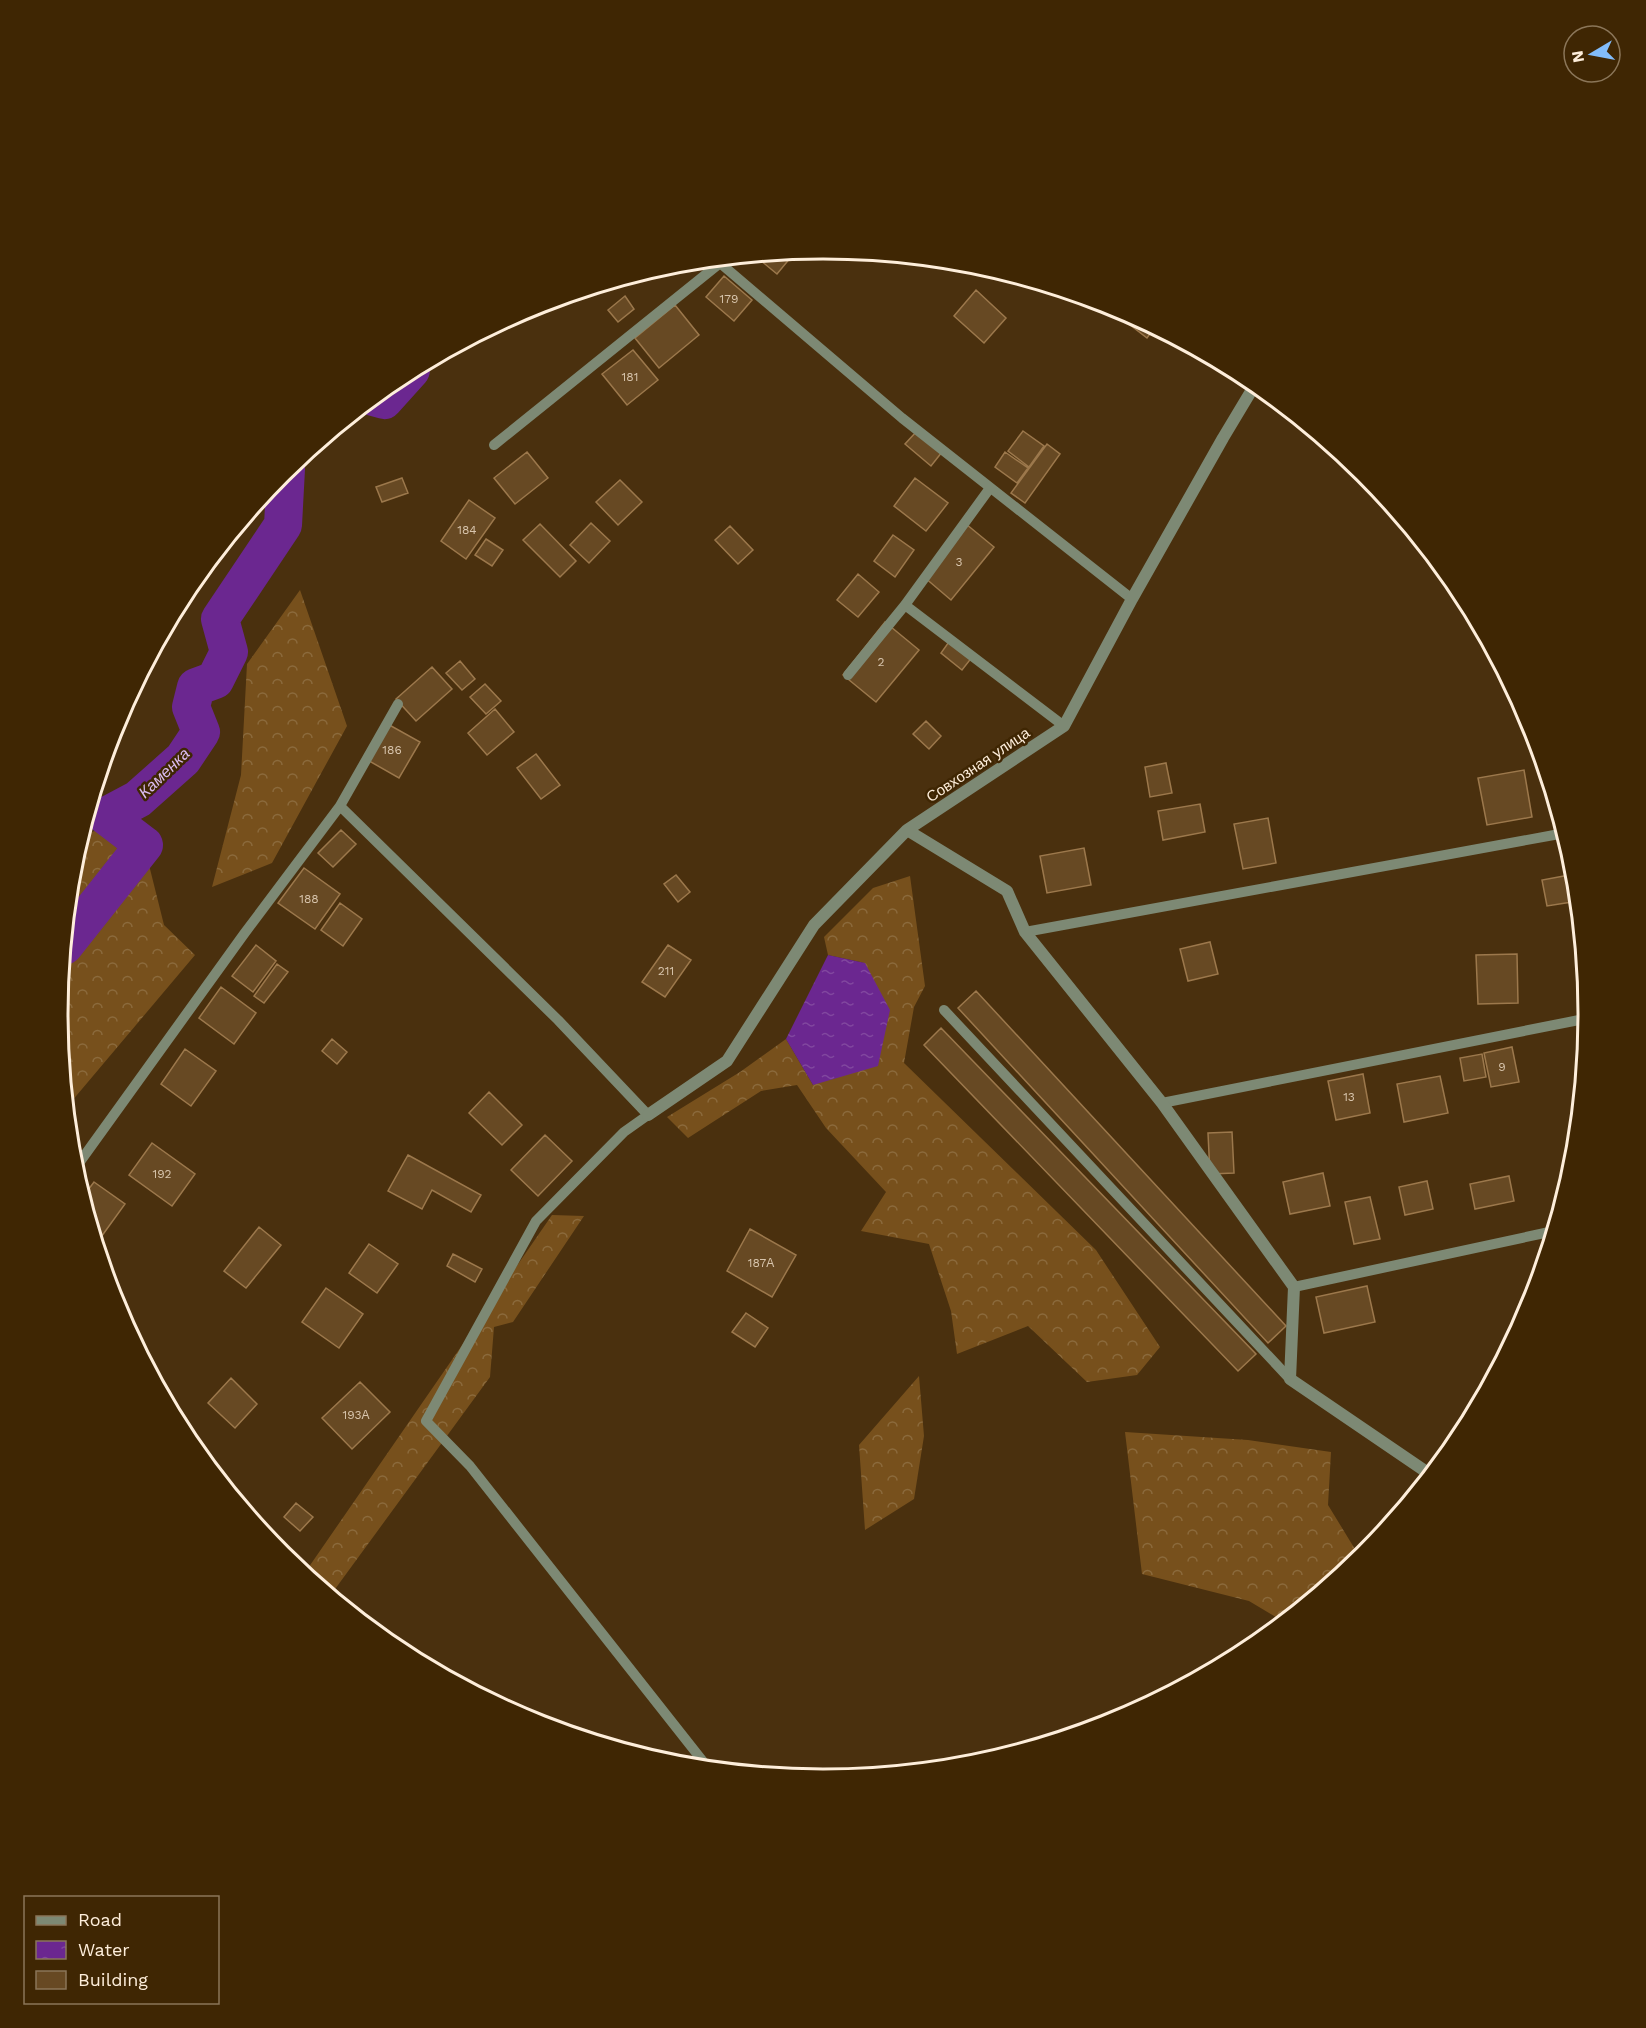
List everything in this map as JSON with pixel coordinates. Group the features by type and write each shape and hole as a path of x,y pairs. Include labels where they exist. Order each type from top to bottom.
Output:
{"street":[{"name":"Совхозная улица","path":"648,1115 727,1061 814,925 907,830 1064,726 1132,599 1251,392"},
{"path":"907,830 1007,891 1025,932 1162,1103 1294,1287 1290,1379 1424,1471"}],"lane":[{"path":"723,265 902,418 1132,599"},
{"path":"494,445 716,266"},
{"path":"848,675 905,606 990,488"},
{"path":"905,606 1064,726"},
{"path":"82,1159 244,934 340,806 398,704"},
{"path":"340,806 558,1020 648,1115 624,1131 536,1221 426,1421 470,1466 701,1759"},
{"path":"1025,932 1557,835"},
{"path":"944,1010 1290,1379"},
{"path":"1162,1103 1578,1020"},
{"path":"1294,1287 1546,1233"}],"green space":[{"path":"300,590 347,726 272,863 212,887 241,775 247,664"},
{"path":"109,826 144,845 164,925 195,955 73,1100 69,1063 69,965 74,915 90,833"},
{"path":"910,876 925,986 914,1007 904,1063 1096,1250 1160,1347 1137,1375 1087,1382 1028,1326 957,1354 951,1311 929,1244 861,1231 886,1192 826,1128 797,1085 761,1091 688,1138 667,1117 740,1072 786,1039 813,1085 865,963 828,955 824,937 873,888"},
{"path":"552,1215 584,1216 513,1322 494,1327 490,1377 335,1590 309,1567"},
{"path":"919,1376 924,1436 914,1499 865,1530 859,1445"},
{"path":"1125,1432 1248,1440 1331,1452 1328,1505 1355,1550 1321,1582 1277,1618 1249,1601 1142,1574"}],"water":[{"path":"828,955 865,963 890,1010 878,1066 813,1085 786,1039"}],"building":[{"path":"789,259 777,274 762,261"},
{"path":"724,276 752,300 734,321 706,297"},
{"path":"976,290 1006,318 984,343 954,316"},
{"path":"625,296 634,309 618,322 608,310"},
{"path":"675,305 699,335 659,368 635,338"},
{"path":"1129,324 1151,333 1147,338"},
{"path":"633,350 658,380 627,405 602,374"},
{"path":"917,431 942,452 931,466 905,444"},
{"path":"1023,431 1044,446 1029,467 1008,451"},
{"path":"1047,444 1060,454 1025,503 1011,493"},
{"path":"527,452 548,478 515,504 494,478"},
{"path":"1005,452 1028,468 1017,483 995,467"},
{"path":"402,478 408,493 382,502 376,487"},
{"path":"915,478 948,503 926,531 894,506"},
{"path":"620,480 642,502 618,525 596,502"},
{"path":"469,500 495,518 466,559 441,541"},
{"path":"591,523 610,541 589,563 570,545"},
{"path":"540,524 576,561 560,577 523,540"},
{"path":"966,524 994,547 951,600 924,577"},
{"path":"730,526 753,550 738,564 715,540"},
{"path":"893,535 914,550 895,577 874,561"},
{"path":"486,539 503,550 492,566 475,555"},
{"path":"858,574 879,592 858,617 837,600"},
{"path":"885,622 919,650 876,702 843,675"},
{"path":"951,639 973,656 962,670 941,653"},
{"path":"460,661 475,679 462,690 446,673"},
{"path":"432,667 452,689 416,721 396,699"},
{"path":"485,684 501,701 486,714 470,697"},
{"path":"495,709 514,732 487,755 468,733"},
{"path":"926,721 941,736 929,749 913,734"},
{"path":"384,722 420,742 399,778 364,758"},
{"path":"536,754 560,785 541,799 517,768"},
{"path":"1166,763 1172,793 1150,797 1145,767"},
{"path":"1524,770 1532,817 1487,825 1478,778"},
{"path":"1200,804 1205,832 1163,840 1158,811"},
{"path":"1268,818 1276,863 1243,869 1234,824"},
{"path":"341,830 356,844 333,867 318,853"},
{"path":"1084,848 1091,885 1047,893 1040,856"},
{"path":"304,868 340,894 315,929 278,903"},
{"path":"676,875 690,892 678,902 664,884"},
{"path":"1565,876 1570,902 1547,906 1542,880"},
{"path":"340,903 362,919 343,946 321,930"},
{"path":"1210,942 1218,974 1188,981 1180,949"},
{"path":"256,945 276,961 253,992 232,976"},
{"path":"668,945 691,960 665,997 642,982"},
{"path":"1517,954 1518,1003 1478,1004 1476,955"},
{"path":"277,964 288,972 264,1003 254,996"},
{"path":"221,987 256,1013 234,1044 199,1018"},
{"path":"976,991 1286,1326 1268,1343 958,1008"},
{"path":"941,1028 1256,1354 1238,1371 924,1045"},
{"path":"332,1039 347,1052 337,1064 322,1051"},
{"path":"1512,1047 1519,1082 1491,1087 1484,1053"},
{"path":"185,1049 216,1071 191,1106 161,1084"},
{"path":"1482,1054 1486,1077 1464,1081 1460,1058"},
{"path":"1363,1074 1370,1113 1336,1120 1328,1081"},
{"path":"1440,1076 1448,1113 1404,1122 1397,1084"},
{"path":"489,1092 522,1125 502,1145 469,1113"},
{"path":"1232,1132 1234,1173 1210,1174 1208,1133"},
{"path":"545,1135 572,1161 538,1196 511,1170"},
{"path":"152,1143 195,1174 172,1206 129,1175"},
{"path":"408,1155 481,1195 471,1212 432,1190 422,1209 388,1191"},
{"path":"1323,1173 1330,1206 1290,1214 1283,1182"},
{"path":"1509,1176 1514,1201 1475,1209 1470,1184"},
{"path":"1427,1181 1433,1209 1405,1215 1399,1187"},
{"path":"94,1182 125,1204 101,1236 93,1210 88,1189"},
{"path":"1370,1197 1380,1239 1354,1244 1345,1202"},
{"path":"259,1227 281,1245 246,1288 224,1271"},
{"path":"750,1229 796,1255 772,1297 727,1271"},
{"path":"369,1244 398,1264 377,1293 349,1273"},
{"path":"453,1254 482,1269 475,1282 447,1266"},
{"path":"1367,1286 1375,1322 1324,1333 1316,1297"},
{"path":"326,1288 363,1314 339,1348 302,1322"},
{"path":"746,1313 768,1328 755,1347 732,1332"},
{"path":"231,1378 257,1404 235,1428 208,1403"},
{"path":"360,1382 390,1412 352,1449 322,1418"},
{"path":"296,1503 313,1517 300,1531 284,1517"}],"waterway":[{"name":"Каменка","path":"72,936 144,845 106,816 138,799 183,759 201,732 191,707 196,687 215,680 229,652 220,619 283,525 285,484"}]}
